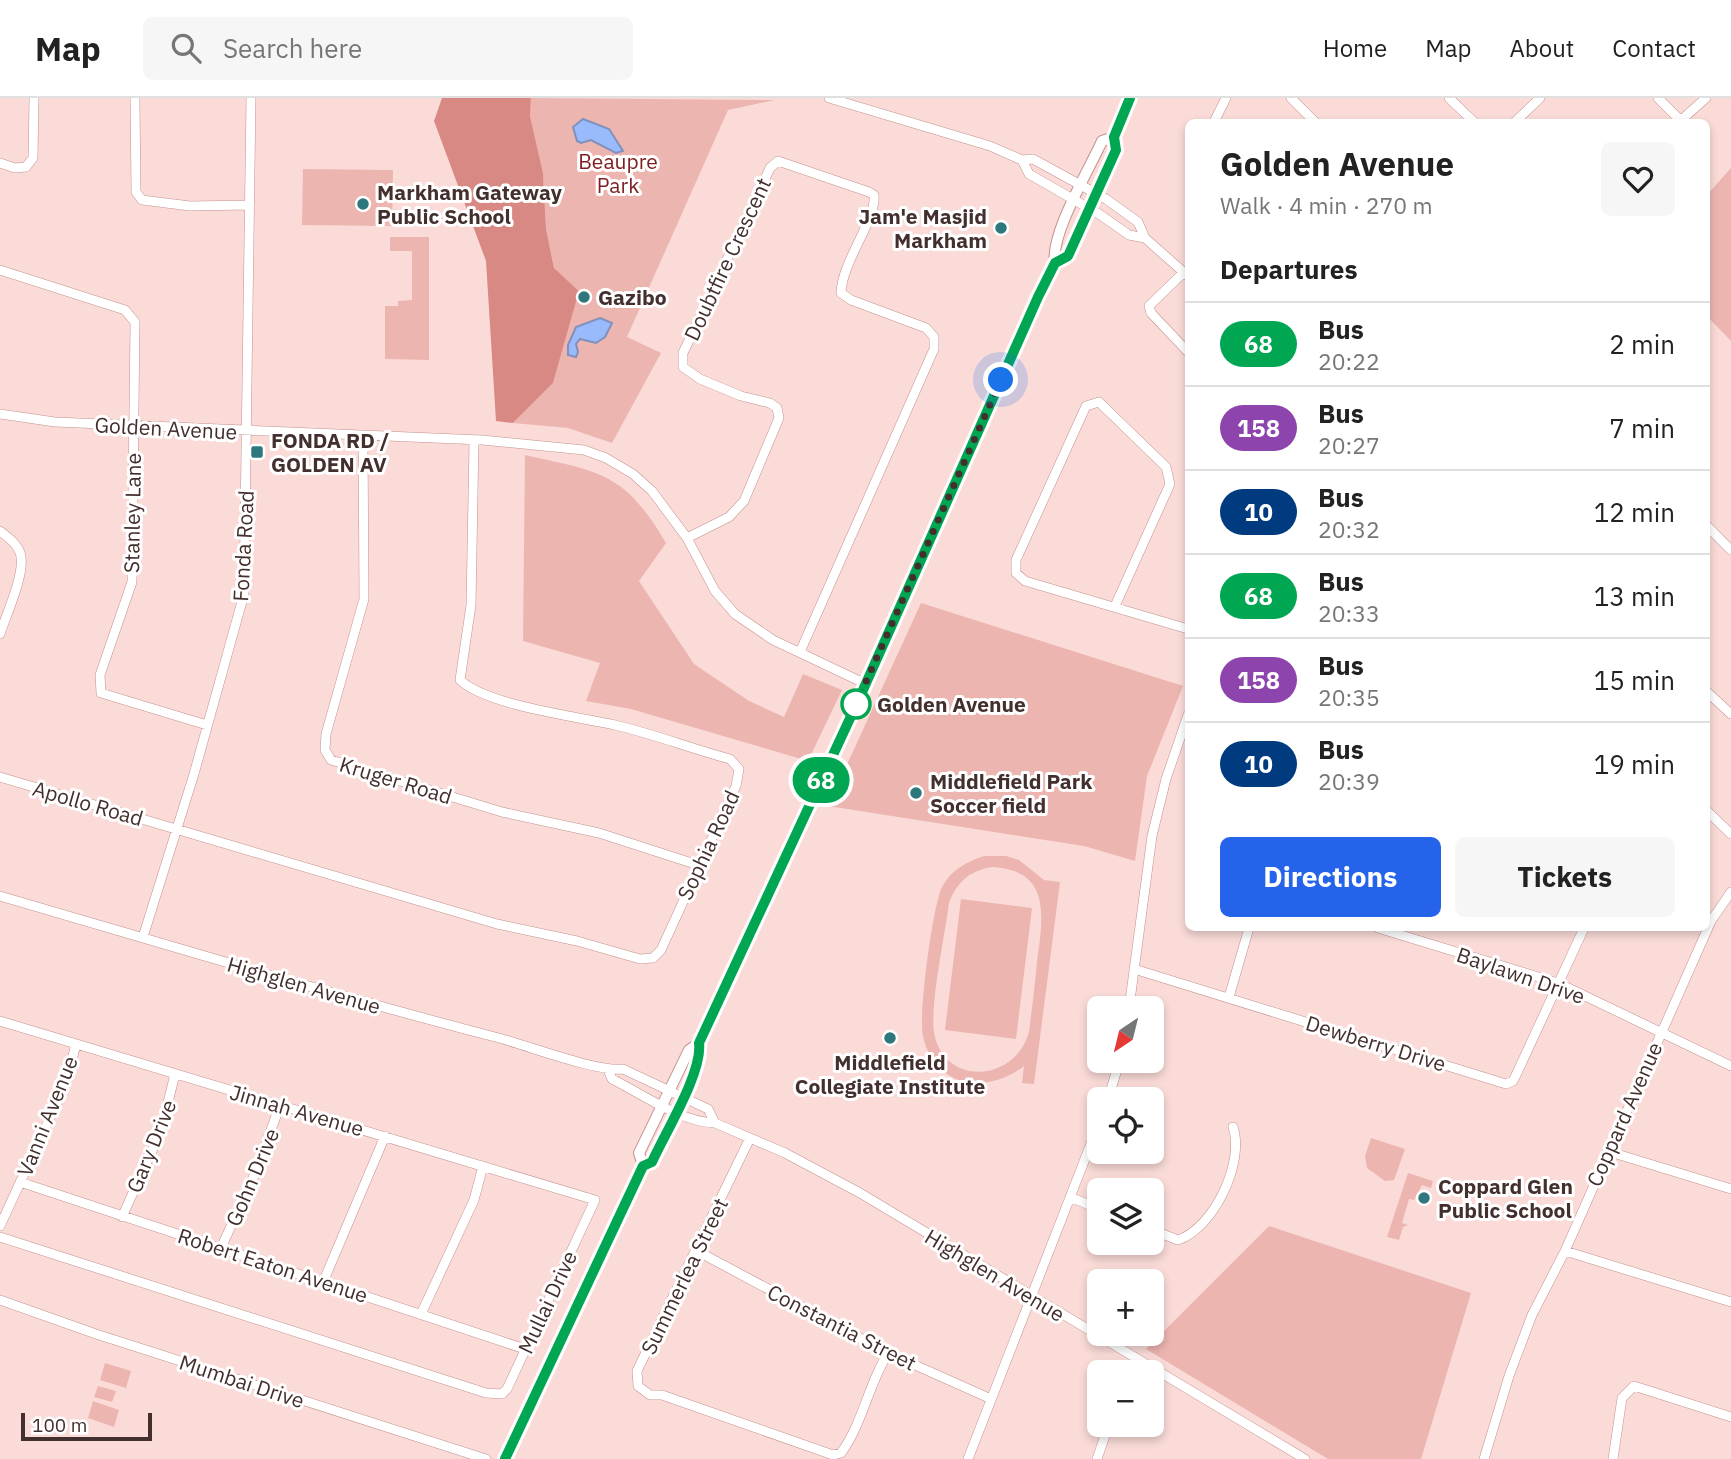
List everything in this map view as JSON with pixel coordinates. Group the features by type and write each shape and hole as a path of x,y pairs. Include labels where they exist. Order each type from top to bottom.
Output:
{"main road":[{"path":"1055,263 1068,256 1090,208 1116,150 1114,137 1130,98"},
{"path":"643,1166 639,1153 689,1050 699,1043 866,684 1055,263 1053,251 1102,141 1114,137"},
{"path":"505,1459 643,1166 652,1162 676,1111 701,1056 699,1043"}],"street":[{"path":"0,163 15,168 26,167 33,158 34,98"},
{"path":"135,98 136,192 142,200 190,206 250,205"},
{"name":"Fonda Road","path":"143,937 177,829 244,594 251,98"},
{"path":"829,98 990,146 1022,160 1033,159 1096,194 1139,222 1145,238 1185,273"},
{"path":"1216,119 1226,98"},
{"path":"1291,98 1312,119"},
{"path":"1449,98 1471,119"},
{"path":"1518,119 1540,98"},
{"path":"1658,98 1677,119"},
{"path":"1683,119 1706,98"},
{"path":"1022,160 1029,174 1090,208 1129,235 1145,238"},
{"name":"Doubtfire Crescent","path":"687,538 729,517 744,502 779,418 777,408 770,403 731,392 700,379 683,367 683,353 770,168 778,161 869,192 874,195 874,208 845,267 840,283 841,293 850,300 926,328 934,337 934,349 800,652"},
{"path":"0,270 131,314 135,321 133,426"},
{"path":"1185,275 1149,306 1152,313 1185,349"},
{"path":"1115,606 1170,484 1170,477 1166,467 1099,402 1086,406 1081,414 1014,569 1025,581 1185,628"},
{"name":"Golden Avenue","path":"0,414 32,420 133,426 474,440 575,449 606,458 633,474 652,491 687,538 715,591 735,614 773,640 866,684"},
{"name":"Stanley Lane","path":"133,426 132,582 98,688 101,693 117,700 207,725"},
{"name":"Kruger Road","path":"363,436 364,599 326,734 325,750 331,761 502,812 599,833 698,865"},
{"name":"Sophia Road","path":"177,829 483,920 645,960 653,958 661,950 740,772 736,763 626,728 559,716 498,698 474,690 460,680 471,605 474,440"},
{"path":"1710,529 1731,551"},
{"path":"0,531 13,543 21,557 20,572 0,634"},
{"path":"1710,695 1731,714"},
{"path":"1131,996 1152,836 1185,723"},
{"path":"1177,746 1185,749"},
{"name":"Apollo Road","path":"0,776 177,829"},
{"path":"1710,814 1731,834"},
{"name":"Coppard Avenue","path":"1710,923 1731,892"},
{"name":"Highglen Avenue","path":"0,896 380,1008 550,1051 608,1070 623,1069 708,1110 715,1123"},
{"path":"1229,996 1248,931"},
{"name":"Baylawn Drive","path":"1388,931 1558,983 1731,1066"},
{"path":"1558,983 1583,931"},
{"name":"Coppard Avenue","path":"1484,1459 1519,1346 1565,1251 1706,931"},
{"name":"Dewberry Drive","path":"1134,969 1229,996 1506,1084 1513,1081 1558,983"},
{"name":"Jinnah Avenue","path":"0,1021 595,1200"},
{"name":"Vanni Avenue","path":"0,1226 66,1083 76,1044"},
{"name":"Highglen Avenue","path":"608,1070 612,1079 676,1111 750,1138 860,1193 1136,1360"},
{"name":"Gary Drive","path":"122,1217 161,1131 175,1074"},
{"name":"Gohn Drive","path":"221,1248 257,1169 280,1105"},
{"path":"1164,1235 1178,1240 1192,1232 1209,1213 1228,1184 1238,1142 1233,1127"},
{"path":"324,1280 386,1136"},
{"name":"Summerlea Street","path":"750,1138 638,1371 638,1385 650,1395 662,1395 737,1420 814,1450 841,1453 855,1431 869,1392 888,1353"},
{"path":"1607,1151 1731,1189"},
{"path":"968,1459 989,1398 1087,1154"},
{"path":"422,1312 474,1200 483,1166"},
{"name":"Robert Eaton Avenue","path":"20,1182 422,1312 526,1349"},
{"path":"1070,1197 1087,1204"},
{"name":"Mullai Drive","path":"0,1237 502,1394 508,1389 595,1200"},
{"name":"Constantia Street","path":"697,1251 888,1353 989,1398"},
{"path":"1565,1251 1731,1303"},
{"name":"Mumbai Drive","path":"0,1300 96,1334 486,1459"},
{"name":"Highglen Avenue","path":"1164,1376 1306,1459"},
{"path":"1613,1459 1622,1398 1634,1386 1731,1417"},
{"path":"1097,1459 1105,1437"}],"green space":[{"name":"Beaupre Park","path":"531,98 775,100 728,110 627,337 661,353 612,443 568,428 513,423 553,383 576,302 581,293 554,268 546,229 543,173 530,116"},
{"path":"1731,168 1731,341 1710,319 1710,192"},
{"path":"303,169 393,170 392,226 302,225"},
{"path":"390,237 429,237 429,360 385,359 385,306 398,306 398,301 412,300 412,251 390,251"},
{"path":"525,455 592,472 623,488 637,502 666,543 639,581 694,664 749,701 784,717 803,674 842,690 808,761 631,709 586,701 600,663 523,641"},
{"path":"921,603 1183,686 1147,776 1135,861 1084,846 828,806"},
{"path":"984,856 1006,856 1019,860 1044,880 1060,882 1034,1084 1022,1083 1024,1066 994,1081 979,1083 950,1076 938,1067 923,1036 924,985 938,898 950,876 965,864","holes":["992,867 1011,870 1025,877 1034,887 1041,913 1029,1032 1021,1049 1010,1061 995,1069 980,1072 964,1070 951,1062 940,1050 934,1032 936,987 949,903 960,883 977,871"]},
{"path":"961,899 1032,908 1016,1039 945,1030"},
{"path":"1371,1138 1405,1149 1394,1180 1385,1181 1367,1168 1365,1156"},
{"path":"1408,1173 1433,1181 1431,1188 1422,1185 1414,1200 1409,1199 1402,1223 1408,1225 1403,1227 1399,1240 1387,1237"},
{"path":"1269,1226 1471,1293 1421,1459 1328,1459 1146,1349 1149,1346 1164,1346 1164,1331"},
{"path":"105,1363 131,1371 126,1388 100,1380"},
{"path":"98,1386 116,1391 112,1402 94,1397"},
{"path":"93,1401 119,1410 114,1427 88,1418"}],"shaded area":[{"path":"442,98 531,98 530,116 543,173 546,229 554,268 581,293 576,302 553,383 513,423 496,421 486,261 434,121"}],"water":[{"path":"583,119 609,129 623,151 616,153 591,140 581,143 577,141 573,127"},
{"path":"600,318 612,323 605,337 596,343 580,339 576,344 576,357 568,355 568,345 576,327"}],"bus line":[{"name":"68","path":"505,1459 643,1166 652,1162 688,1085 701,1056 699,1043 859,699 1038,297 1055,263 1068,256 1116,150 1114,137 1130,98"}],"place":[{"name":"Markham Gateway Public School","path":"363,204"},
{"name":"Jam'e Masjid Markham","path":"1001,228"},
{"name":"Gazibo","path":"584,297"},
{"name":"FONDA RD / GOLDEN AV","path":"257,452"},
{"name":"Golden Avenue","path":"856,704"},
{"name":"Middlefield Park Soccer field","path":"916,793"},
{"name":"Middlefield Collegiate Institute","path":"890,1038"},
{"name":"Coppard Glen Public School","path":"1424,1198"}],"route":[{"path":"856,704 1001,380"}]}
